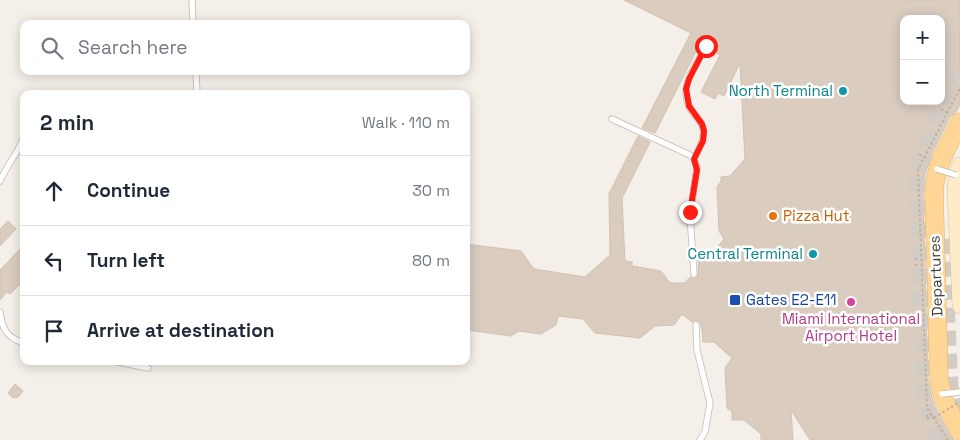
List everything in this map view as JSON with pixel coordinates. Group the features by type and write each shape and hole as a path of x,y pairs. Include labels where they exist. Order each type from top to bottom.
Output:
{"main road":[{"name":"Departures","path":"954,118 934,183 934,213 939,372 942,394 960,431"},
{"name":"Departures","path":"958,170 955,191 960,306"}],"lane":[{"path":"192,0 193,20"},
{"path":"694,159 703,141 704,131 702,124 689,106 686,89 706,46"},
{"path":"196,75 197,90"},
{"path":"612,119 688,154 694,159 697,170 690,215 694,274"},
{"path":"0,181 20,145"},
{"path":"937,169 958,170"},
{"path":"0,312 2,325 7,335 20,342"},
{"path":"696,325 697,350 710,399 705,432 700,440"},
{"path":"133,365 148,368"},
{"path":"942,394 960,392"},
{"path":"705,432 709,440"}],"path":[{"path":"948,440 927,408 918,170 960,88"},
{"path":"941,109 954,118"},
{"path":"919,154 924,157"},
{"path":"915,259 920,259"},
{"path":"918,321 923,321"},
{"path":"927,417 933,417 960,401"}],"building":[{"name":"Central Terminal","path":"624,0 960,0 960,105 950,117 933,152 925,175 923,192 928,382 934,405 954,440 810,440 791,410 793,440 761,440 761,434 744,420 732,420 732,411 727,408 725,368 732,358 714,342 703,342 700,322 696,320 692,322 682,314 674,325 655,326 640,338 595,333 583,319 558,316 556,325 541,334 519,331 511,336 470,331 470,245 521,251 534,269 585,277 610,255 609,194 638,136 650,142 622,198 625,261 632,262 632,266 661,271 670,283 685,283 690,277 694,279 698,276 699,257 709,257 724,239 719,231 717,187 721,177 730,176 745,159 740,63 724,96 718,93 715,99 701,92 720,55 710,49 711,45 709,42 700,43 655,133 642,128 691,33"},
{"path":"8,221 16,229 0,246 0,229"},
{"path":"20,249 20,285 10,294 7,292 0,300 0,270"},
{"path":"15,384 23,391 18,397 13,398 8,393"}],"tunnel":[{"path":"942,440 926,411 923,401 917,171 949,86 960,74"},
{"path":"944,239 951,387 960,414"}],"place":[{"name":"North Terminal","path":"843,91"},
{"name":"Pizza Hut","path":"773,216"},
{"name":"Central Terminal","path":"813,254"},
{"name":"Gates E2-E11","path":"735,300"},
{"name":"Miami International Airport Hotel","path":"851,302"}],"route":[{"path":"690,212 697,170 694,159 703,141 704,131 702,124 689,106 686,89 706,46"}]}
